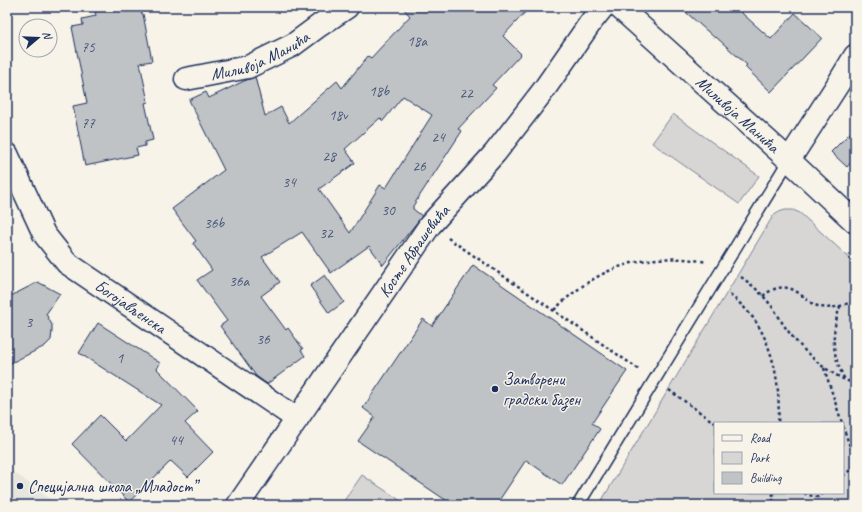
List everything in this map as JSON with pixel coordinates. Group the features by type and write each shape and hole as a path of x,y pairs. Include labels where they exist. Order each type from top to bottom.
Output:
{"street":[{"name":"Миливоја Манића","path":"186,78 248,67 293,45 347,7"},
{"name":"Косте Абрашевића","path":"238,505 430,225 495,153 543,91 603,7"},
{"name":"Миливоја Манића","path":"619,7 789,160 855,222"},
{"path":"789,160 855,56"},
{"name":"Богојављенска","path":"7,154 44,234 67,263 297,419"}],"lane":[{"path":"578,505 789,160"}],"path":[{"path":"430,225 644,372"},
{"path":"554,310 583,285 600,275 623,266 636,262 666,258 691,259 710,262"},
{"path":"741,277 763,296 803,348 824,368 855,384"},
{"path":"763,296 778,288 787,288 794,290 814,304 830,308 855,300"},
{"path":"730,295 744,307 753,318 761,330 769,348 777,381 778,422"},
{"path":"840,306 835,322 833,338 834,353 838,367 845,380"},
{"path":"824,368 842,422"},
{"path":"668,390 714,422"},
{"path":"844,429 855,456"},
{"path":"844,475 855,466"},
{"path":"773,494 774,505"},
{"path":"806,494 818,497 822,494"}],"shaded area":[{"name":"Специјална школа „Младост”","path":"7,467 58,505 7,505"}],"green space":[{"path":"673,114 759,176 739,204 652,143"},
{"path":"785,210 793,210 800,213 855,263 855,505 599,505 773,216"},
{"path":"362,475 407,505 341,505"}],"building":[{"path":"124,7 126,12 140,9 143,14 152,61 140,63 148,102 145,103 153,140 145,142 145,146 136,148 138,155 85,166 73,106 87,103 72,27 83,25 82,19 96,16 95,12"},
{"path":"402,7 530,7 503,36 521,54 492,85 496,88 458,129 462,131 413,206 413,209 422,216 383,265 369,246 331,273 302,232 262,257 280,282 261,296 286,330 288,328 303,349 301,350 305,356 267,384 256,376 220,326 227,321 197,280 212,270 193,243 196,241 172,209 224,170 189,100 206,92 209,98 255,77 265,116 281,107 289,123 337,81 342,88 368,56 371,58 410,16","holes":["403,96 432,115 386,188 380,185 350,233 319,189 355,163 345,149 380,118 383,121"]},
{"path":"680,7 735,7 771,39 795,13 822,38 771,92 745,67 747,65"},
{"path":"855,128 855,158 847,167 831,152"},
{"name":"Затворени градски базен","path":"473,265 627,371 592,423 600,429 562,485 526,460 496,505 453,505 358,441 375,417 363,408 423,319 432,326"},
{"path":"325,275 344,302 329,313 310,286"},
{"path":"38,282 60,294 46,314 52,325 51,340 45,346 7,365 7,298"},
{"path":"98,323 160,363 157,369 198,411 185,423 213,452 188,477 171,461 129,502 72,444 100,415 126,441 161,405 79,353"}],"place":[{"name":"Затворени градски базен","path":"495,389"},
{"name":"Специјална школа „Младост”","path":"20,486"}]}
